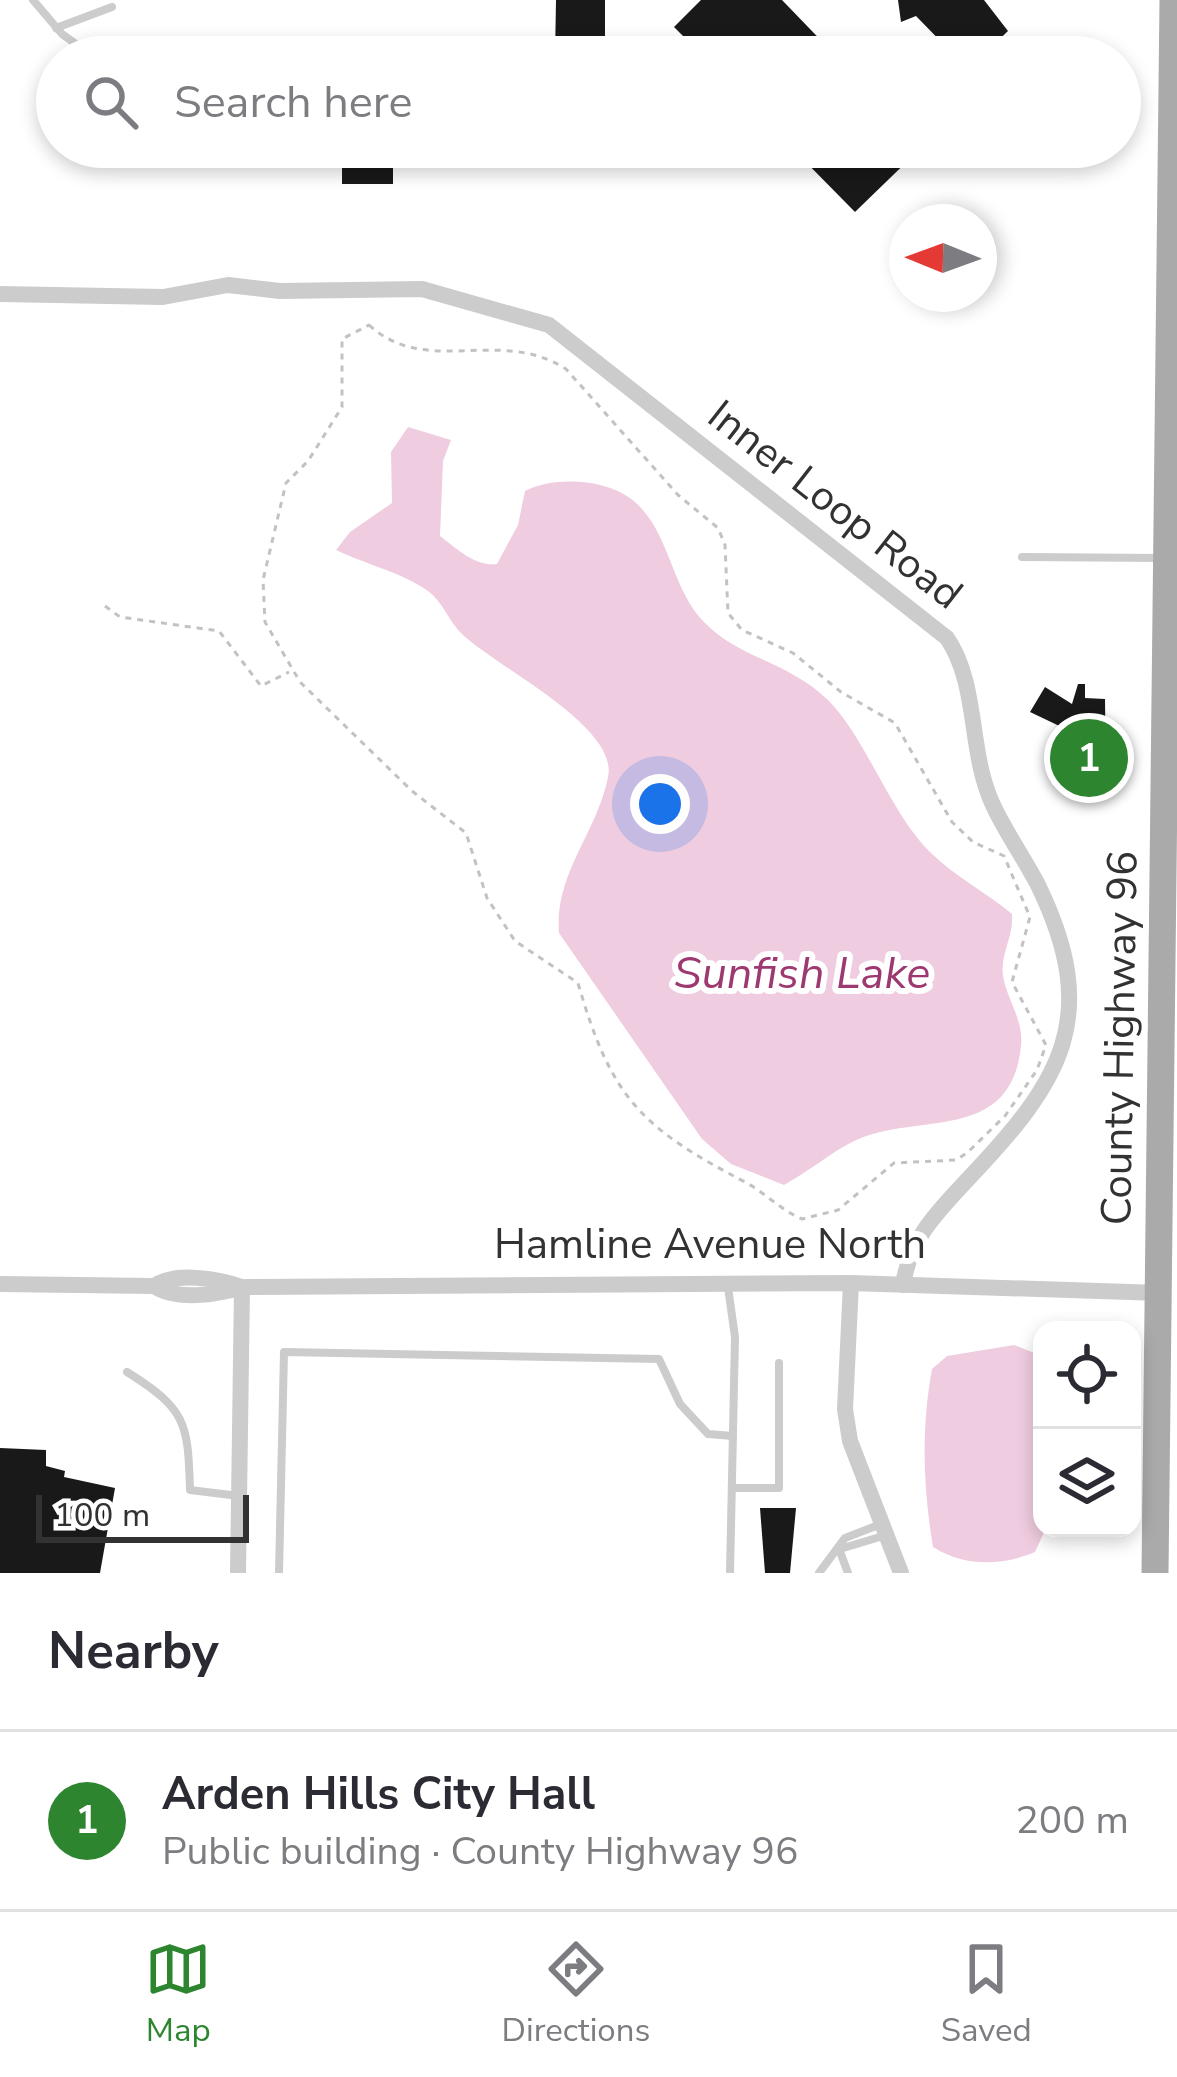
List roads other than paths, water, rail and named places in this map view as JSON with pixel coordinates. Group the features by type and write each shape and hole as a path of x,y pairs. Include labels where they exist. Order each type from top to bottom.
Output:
{"main road":[{"name":"County Highway 96","path":"1155,1573 1172,558 1174,0"}],"street":[{"name":"Inner Loop Road","path":"0,294 147,298 228,286 280,291 436,290 549,326 947,638 960,657 976,764 1058,931 1070,975 1071,1022 1044,1091 932,1218 908,1252 903,1285"},
{"name":"Hamline Avenue North","path":"0,1284 154,1286 164,1279 242,1287 850,1283 1157,1293"},
{"path":"850,1283 845,1409 850,1441 901,1573"},
{"path":"238,1573 242,1287"}],"lane":[{"path":"33,0 66,36"},
{"path":"56,28 112,7"},
{"path":"1022,557 1172,558"},
{"path":"728,1284 735,1337 730,1573"},
{"path":"279,1573 284,1352 659,1359 680,1404 708,1434 733,1436"},
{"path":"734,1488 778,1488 779,1363"},
{"path":"127,1372 168,1397 187,1432 190,1490 239,1496"},
{"path":"819,1573 845,1538 884,1529"},
{"path":"839,1549 848,1573"}],"water":[{"name":"Sunfish Lake","path":"408,427 451,440 443,461 440,536 467,556 497,564 518,525 525,491 564,482 607,487 630,498 654,525 684,593 705,623 733,645 797,677 828,700 916,836 940,861 1012,914 1003,976 1020,1027 1021,1046 1013,1077 999,1098 980,1112 957,1119 878,1132 854,1141 784,1185 731,1164 702,1139 559,933 569,872 608,777 606,758 595,738 552,699 462,634 428,591 336,550 350,532 392,503 391,452"},
{"path":"1014,1345 1033,1352 1033,1537 1042,1537 1035,1552 983,1562 957,1558 933,1547 925,1480 928,1391 932,1369 947,1356"}],"place":[{"name":"Arden Hills City Hall","path":"1089,758"}]}
